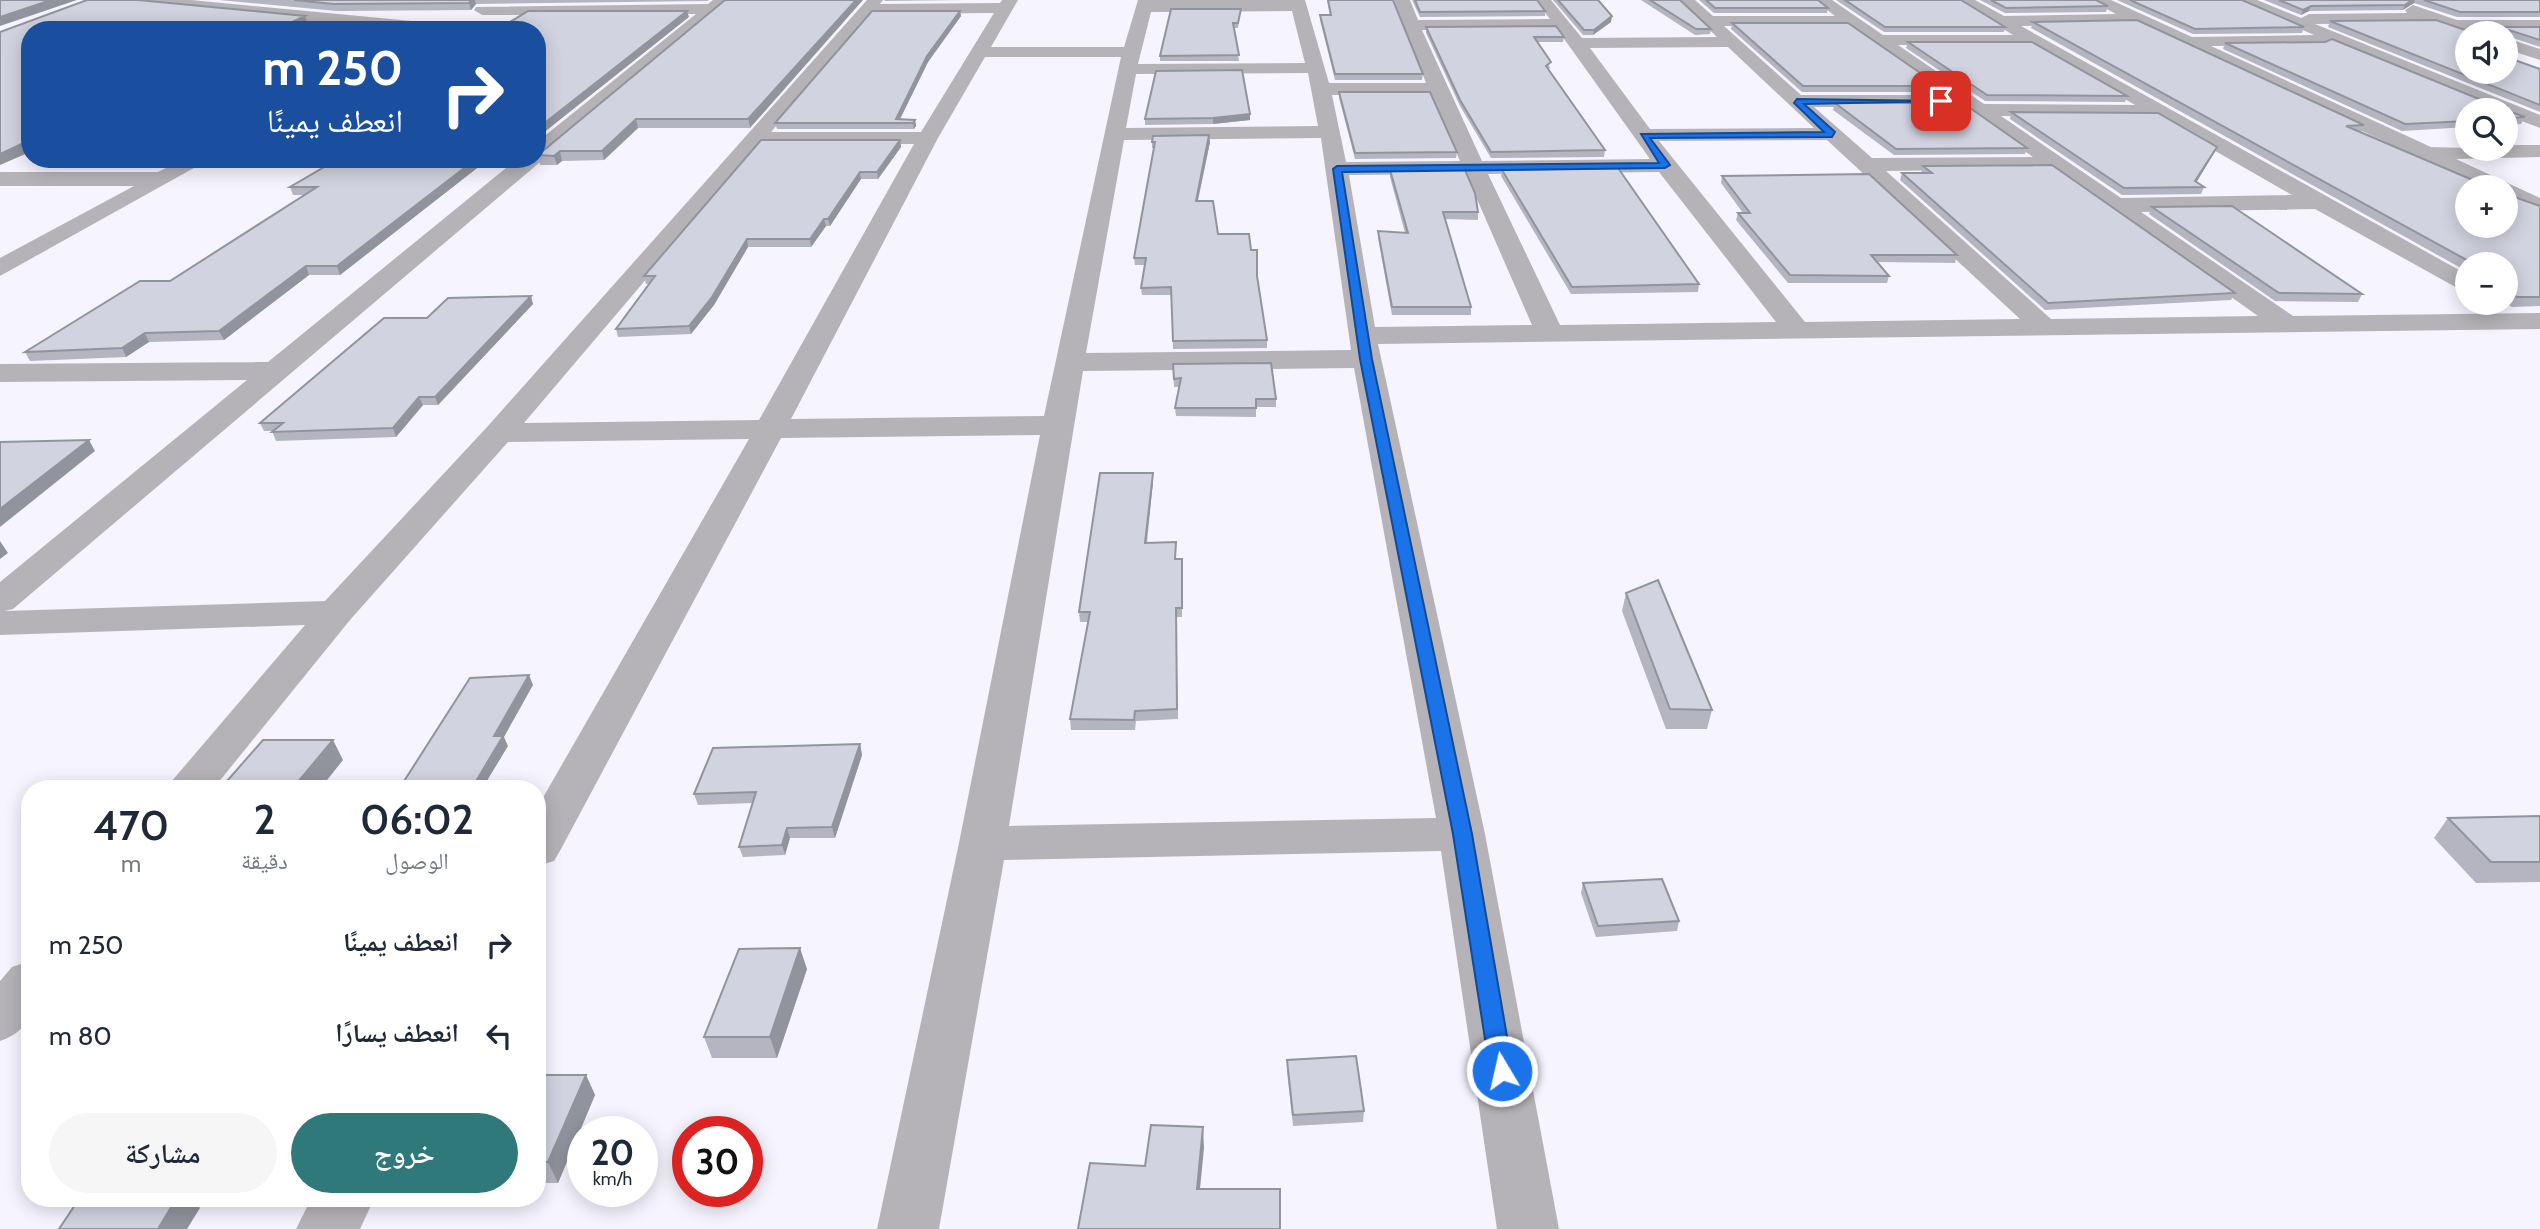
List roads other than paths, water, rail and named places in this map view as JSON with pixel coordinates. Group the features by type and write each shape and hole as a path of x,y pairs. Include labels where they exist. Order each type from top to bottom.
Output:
{"street":[{"path":"142,0 357,21"},
{"path":"219,8 239,0"},
{"path":"459,21 499,0"},
{"path":"1402,0 1438,89 1476,167 1551,336"},
{"path":"1544,0 1665,165 1798,332"},
{"path":"1686,0 2045,328"},
{"path":"1822,0 2052,163 2287,324"},
{"path":"1964,0 2455,279"},
{"path":"2098,0 2473,175"},
{"path":"2243,0 2540,121"},
{"path":"2385,0 2455,26"},
{"path":"908,1229 984,843 1058,425 1130,60 1145,4 1297,3 1319,79 1337,169 1364,347 1462,834 1528,1229"},
{"path":"482,10 718,4"},
{"path":"547,136 718,4"},
{"path":"196,780 336,612 499,433 871,5 1007,4"},
{"path":"546,833 928,138 1007,4"},
{"path":"2292,19 2436,18"},
{"path":"2002,21 2139,19"},
{"path":"1711,21 1852,21"},
{"path":"1412,25 1562,24"},
{"path":"2518,25 2540,25"},
{"path":"1879,40 2035,40"},
{"path":"2188,41 2339,40"},
{"path":"1576,43 1735,42"},
{"path":"2518,47 2540,55"},
{"path":"978,52 1130,60 1438,89"},
{"path":"1797,101 2160,111"},
{"path":"1115,134 1329,132"},
{"path":"1644,135 1832,134"},
{"path":"756,138 928,138"},
{"path":"2426,153 2540,152"},
{"path":"1865,165 2052,163"},
{"path":"1337,169 1665,165"},
{"path":"0,268 183,168"},
{"path":"0,601 519,168"},
{"path":"0,178 162,179"},
{"path":"2518,197 2540,207"},
{"path":"2116,205 2321,202"},
{"path":"2518,314 2536,323"},
{"path":"1072,362 1551,336 2287,324 2536,323"},
{"path":"0,373 279,371"},
{"path":"499,433 1058,425"},
{"path":"0,623 336,612"},
{"path":"984,843 1462,834"},
{"path":"0,1019 21,993"},
{"path":"327,1229 339,1207"}]}
